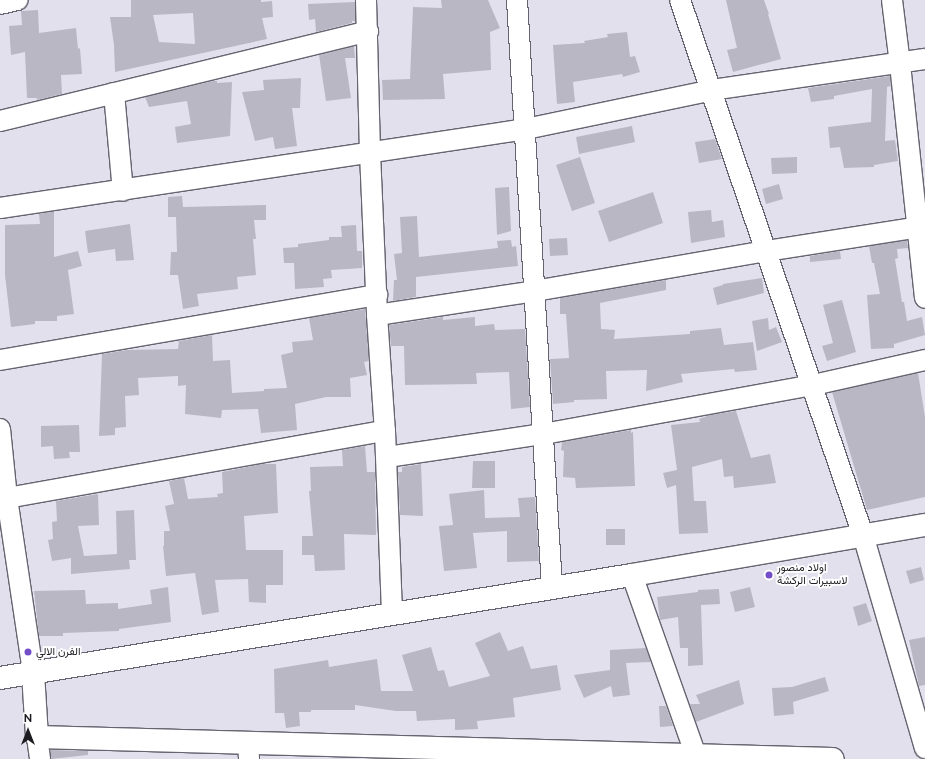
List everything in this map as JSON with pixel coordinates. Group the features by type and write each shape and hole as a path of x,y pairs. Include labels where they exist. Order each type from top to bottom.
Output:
{"street":[{"path":"0,4 18,0"},
{"path":"370,0 366,0 370,154 378,295 377,315 386,431 392,613"},
{"path":"517,0 526,129 552,587"},
{"path":"680,0 813,385 863,536 925,748"},
{"path":"892,0 921,227 925,298"},
{"path":"0,121 368,31"},
{"path":"0,208 370,154 526,129 712,90 925,60"},
{"path":"114,93 123,191"},
{"path":"377,315 535,292 766,251 921,227"},
{"path":"0,360 378,295"},
{"path":"387,457 543,434 813,385 925,360"},
{"path":"0,429 1,453 7,498 33,673 37,737 40,759"},
{"path":"7,498 386,431"},
{"path":"0,678 632,575 925,525"},
{"path":"632,575 696,756"},
{"path":"37,737 248,752 696,756 728,758 833,759"}],"building":[{"path":"131,0 261,0 261,2 272,1 273,17 262,18 267,39 115,72 114,45 110,17 131,17","holes":["193,13 195,44 159,42 153,15"]},
{"path":"441,0 488,0 500,28 490,32 491,70 443,74 445,99 383,100 382,80 410,79 413,7 442,8"},
{"path":"726,0 764,0 781,59 733,72 727,50 737,48"},
{"path":"355,2 355,21 352,21 352,23 316,32 315,19 309,20 308,4"},
{"path":"38,10 39,33 76,28 78,49 80,48 82,74 61,75 62,94 37,100 37,98 27,98 25,52 11,55 9,26 22,25 21,11"},
{"path":"627,32 630,57 635,56 640,72 623,77 622,74 573,82 575,102 557,104 553,45 585,43 584,41 608,37 607,34"},
{"path":"354,46 355,58 345,58 351,98 326,101 319,55"},
{"path":"890,76 891,86 887,87 885,141 895,140 898,161 874,165 874,167 844,168 840,147 830,148 828,127 871,122 872,89 834,96 834,99 811,102 808,88"},
{"path":"301,78 300,108 292,108 297,146 275,149 273,137 255,141 242,92 264,90 263,80"},
{"path":"217,81 217,83 232,82 230,136 177,143 175,127 191,124 187,101 149,107 145,97"},
{"path":"632,126 635,142 579,154 576,137"},
{"path":"715,139 722,159 699,163 695,142"},
{"path":"580,157 595,203 572,211 556,165"},
{"path":"797,157 797,173 772,174 771,158"},
{"path":"779,184 783,199 766,204 762,189"},
{"path":"509,187 511,231 497,235 495,188"},
{"path":"653,192 663,223 609,242 598,211"},
{"path":"182,196 183,207 266,205 266,220 254,220 256,239 253,239 256,275 237,277 238,289 197,294 199,306 183,309 178,275 170,275 171,252 177,252 176,217 168,217 168,197"},
{"path":"711,210 712,222 723,220 725,237 691,243 688,212"},
{"path":"54,211 54,257 78,251 82,266 68,270 74,314 57,316 57,321 35,321 35,324 11,327 5,275 5,225 40,224 39,214"},
{"path":"417,216 419,257 498,248 497,241 511,240 512,247 516,246 518,266 416,277 416,297 393,301 394,280 397,280 394,254 402,253 400,217"},
{"path":"130,224 134,260 116,261 115,249 88,253 85,231"},
{"path":"356,225 357,251 362,251 362,268 331,270 332,278 323,279 324,287 295,289 294,263 284,263 283,248 298,247 298,244 329,240 329,237 342,237 341,226"},
{"path":"567,238 568,255 550,256 549,239"},
{"path":"907,240 908,248 897,249 898,258 895,259 902,302 904,302 907,321 922,317 925,335 894,344 894,348 871,349 867,295 880,294 869,246"},
{"path":"840,251 841,259 810,262 810,256"},
{"path":"762,278 764,293 717,305 713,288 723,284"},
{"path":"666,280 666,290 600,303 601,329 615,330 614,339 690,334 690,331 721,328 724,345 753,342 757,370 735,372 734,369 681,374 683,382 646,391 647,370 606,371 607,399 574,400 574,402 553,404 550,359 569,358 566,314 560,314 560,298"},
{"path":"842,300 856,352 827,361 822,346 833,343 823,305"},
{"path":"365,309 369,361 364,362 367,375 350,378 351,397 326,397 295,404 297,430 261,433 258,409 222,410 221,418 185,414 186,385 178,386 178,376 138,378 139,395 125,396 126,427 115,428 115,435 99,436 102,354 127,350 178,349 179,341 212,335 213,361 230,360 232,393 287,388 281,355 293,352 292,342 313,340 309,318"},
{"path":"443,317 443,320 475,317 475,326 494,324 495,330 525,329 530,407 511,409 509,372 476,373 477,384 405,385 404,346 391,346 389,325"},
{"path":"768,318 769,330 776,327 782,342 757,351 752,321"},
{"path":"918,373 925,417 925,497 867,510 832,392"},
{"path":"736,411 751,458 770,454 776,483 734,488 733,476 724,477 722,459 692,467 694,501 706,501 708,533 679,534 676,485 667,488 663,473 677,470 671,425 700,422 699,419 710,415"},
{"path":"79,425 80,452 69,452 70,458 54,459 53,446 41,447 41,426"},
{"path":"631,430 631,433 633,432 635,486 576,488 575,478 563,477 564,451 561,450 562,442"},
{"path":"365,446 367,472 375,472 376,535 344,534 345,570 315,571 314,555 302,555 302,536 313,536 309,491 311,491 310,467 343,466 342,450"},
{"path":"473,461 495,461 495,488 472,488"},
{"path":"262,464 276,464 278,513 244,516 246,550 283,550 283,585 266,585 266,603 249,602 248,579 215,580 219,612 202,615 195,573 166,576 163,546 164,531 170,531 165,506 174,504 169,481 184,478 188,499 218,497 217,494 223,493 222,472"},
{"path":"421,464 423,516 400,515 398,472 402,472 402,467"},
{"path":"484,490 485,518 520,517 518,498 535,497 539,561 507,562 507,531 473,533 477,568 444,571 439,526 453,525 449,494"},
{"path":"98,494 99,525 78,526 84,556 117,554 116,511 134,510 136,560 129,560 130,569 71,574 71,558 52,561 48,540 53,539 52,522 57,521 56,501"},
{"path":"606,529 625,529 625,545 606,545"},
{"path":"921,567 924,580 910,584 906,571"},
{"path":"168,587 171,622 119,629 119,631 63,633 63,636 39,636 34,591 85,590 86,604 118,603 118,609 152,604 150,590"},
{"path":"750,587 755,607 735,612 730,592"},
{"path":"719,589 720,604 701,605 703,665 688,666 688,648 680,648 678,617 660,620 657,597 698,592 698,590"},
{"path":"866,603 872,621 858,626 853,607"},
{"path":"500,632 508,651 523,646 531,669 557,665 561,690 513,698 515,717 477,721 478,729 455,730 455,719 417,721 416,711 396,711 355,705 355,710 311,710 311,712 299,712 300,726 286,728 284,713 275,713 274,669 328,660 329,667 377,659 381,691 413,691 402,655 431,647 438,671 444,670 449,687 490,676 475,643"},
{"path":"925,637 925,685 919,686 909,640"},
{"path":"646,648 651,662 626,663 630,695 613,697 611,686 584,698 574,675 610,670 610,650"},
{"path":"825,677 829,691 793,702 794,714 774,716 772,688 792,687"},
{"path":"739,680 744,704 696,722 690,704 700,704 696,695"},
{"path":"659,706 666,706 673,726 660,727"},
{"path":"50,750 88,751 88,755 51,759"}],"place":[{"name":"اولاد منصور لاسبيرات الركشة","path":"769,575"},
{"name":"الفرن الالي","path":"28,652"}]}
